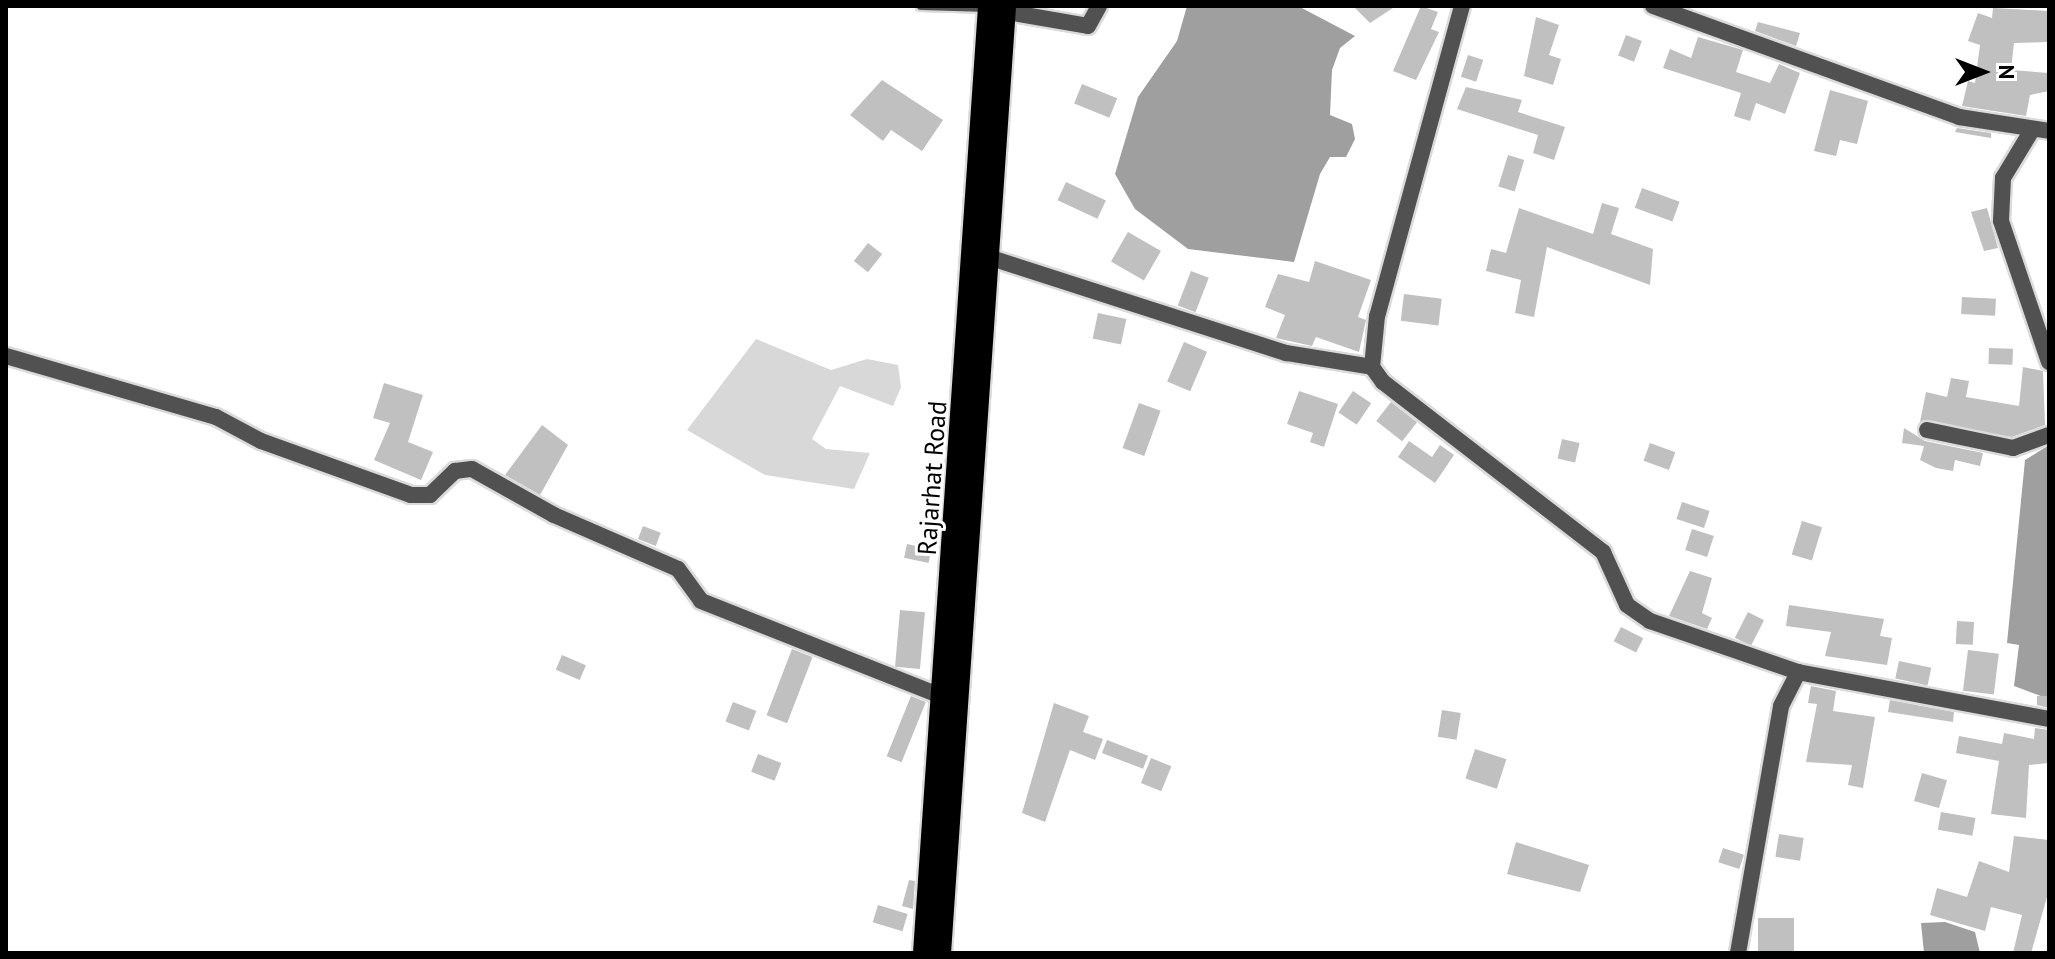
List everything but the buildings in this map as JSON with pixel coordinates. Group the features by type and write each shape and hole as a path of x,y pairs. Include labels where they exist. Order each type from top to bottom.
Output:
{"main road":[{"name":"Rajarhat Road","path":"941,953 997,8"},
{"name":"Rajarhat Road","path":"923,953 981,255"}],"street":[{"path":"997,8 1088,26 1099,6"},
{"path":"1372,367 1377,316 1462,6"},
{"path":"1653,6 1933,109 2049,131"},
{"path":"2032,130 2003,178 2001,221 2049,362"},
{"path":"981,255 1286,353 1372,367 1455,443 1603,552 1627,605 1723,652 1798,672 2049,719"},
{"path":"6,356 216,417 261,441 411,495 430,495 455,471 472,469 554,515 678,569 701,601 943,697"},
{"path":"1927,430 2013,448 2049,435"},
{"path":"1738,953 1781,706 1798,672"}],"lane":[{"path":"921,6 997,8"}],"shaded area":[{"path":"1187,6 1298,6 1355,36 1340,48 1332,70 1330,115 1352,124 1355,139 1346,157 1330,157 1320,174 1294,262 1188,249 1135,209 1115,174 1138,97 1177,41"},
{"path":"756,339 831,370 867,359 898,365 901,387 893,406 840,386 812,439 826,449 870,453 854,489 765,475 687,430"},
{"path":"2049,445 2049,699 2014,686 2019,645 2007,643 2025,460"},
{"path":"1945,922 1975,932 1980,953 1924,953 1921,923"}]}
